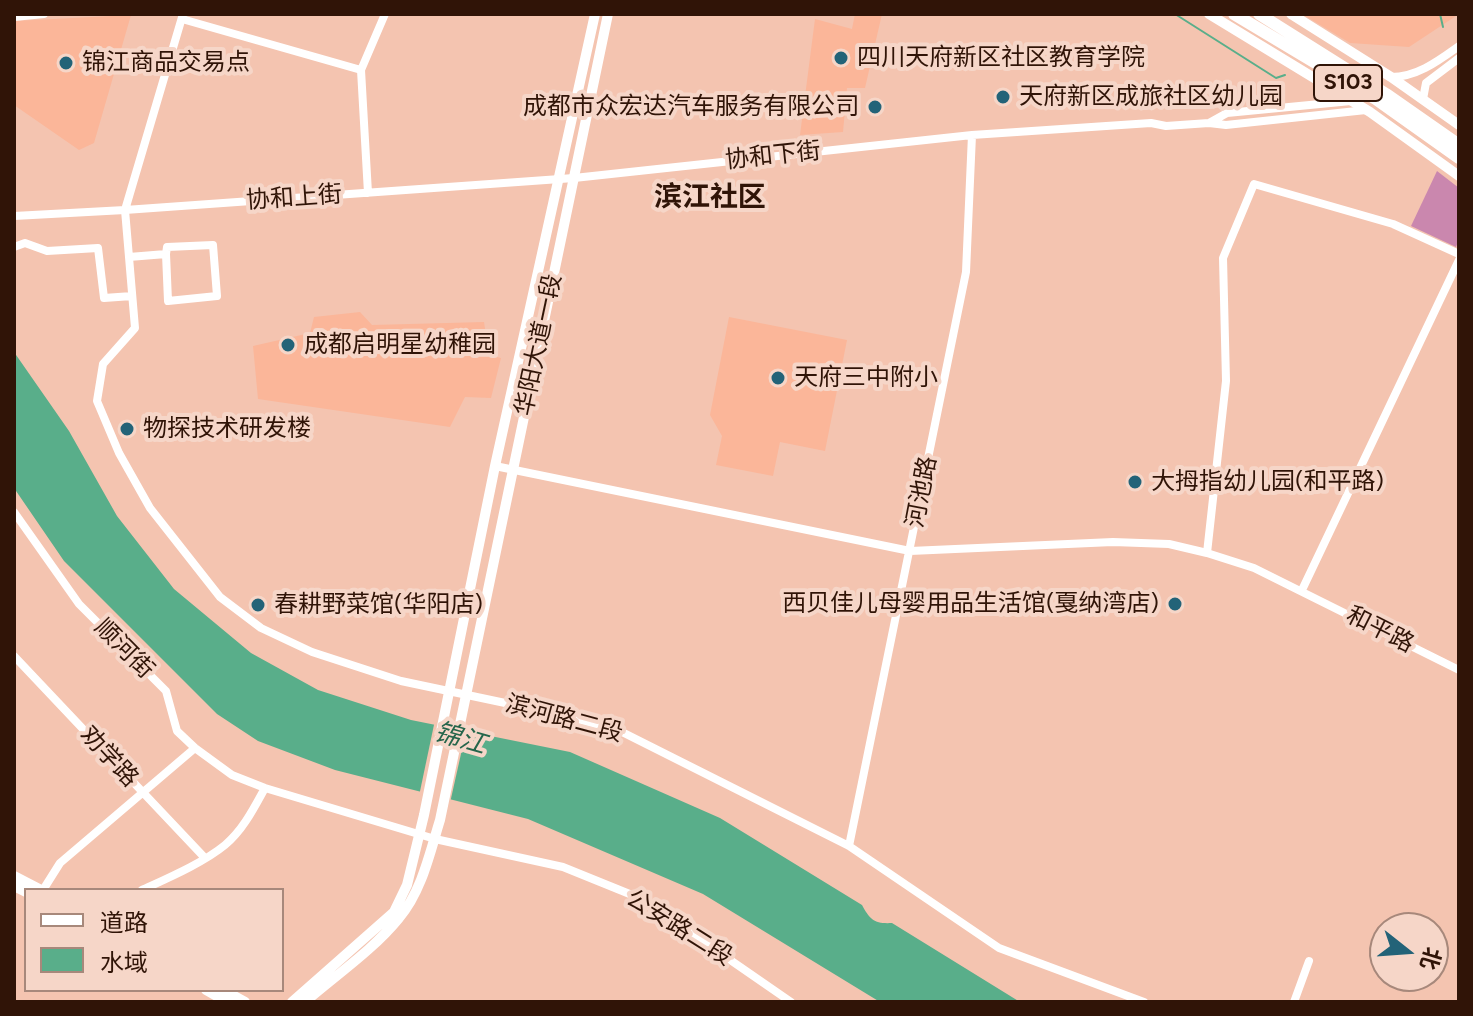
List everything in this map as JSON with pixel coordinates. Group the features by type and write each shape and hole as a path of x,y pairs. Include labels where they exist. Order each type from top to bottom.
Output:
{"highway":[{"name":"S103","path":"1234,14 1376,99 1459,158"},
{"name":"S103","path":"1259,14 1386,94 1459,145"}],"main road":[{"name":"华阳大道一段","path":"292,1002 394,912 407,885 595,14"},
{"name":"华阳大道一段","path":"305,1002 401,917 418,887 435,839 608,14"},
{"path":"1209,14 1367,110 1459,176"},
{"path":"1291,14 1391,77 1459,125"},
{"path":"14,876 38,888"},
{"path":"210,992 227,1002"},
{"path":"227,992 245,1002"}],"street":[{"path":"14,17 44,14"},
{"path":"368,193 361,70 385,14"},
{"path":"14,247 25,243 47,251 98,248 104,298 132,296 125,210 183,16 361,70"},
{"path":"1391,77 1406,77 1415,73 1459,46"},
{"path":"1423,99 1426,83 1459,58"},
{"path":"1209,123 1227,113 1351,101"},
{"path":"1209,123 1226,125 1367,110"},
{"name":"协和下街","path":"574,178 972,135 1151,123 1166,126 1209,123"},
{"name":"河池路","path":"849,846 966,272 972,135"},
{"name":"协和上街","path":"14,216 574,178"},
{"path":"1207,553 1226,381 1223,258 1254,184 1393,224 1459,257 1302,590"},
{"path":"213,245 217,296 168,301 166,254 167,247 213,245"},
{"path":"129,257 166,254"},
{"name":"滨河路二段","path":"132,296 135,328 103,364 97,401 119,453 150,508 220,597 261,628 312,652 401,681 562,715 620,731 849,846 999,948 1144,1002"},
{"name":"和平路","path":"495,466 910,551 1113,542 1169,544 1254,568 1459,670"},
{"name":"顺河街","path":"14,512 79,604 166,691 177,731 195,748 232,775 265,788 419,834"},
{"name":"劝学路","path":"14,656 204,857"},
{"path":"43,888 60,863 195,748"},
{"path":"146,888 225,845 248,819 265,788"},
{"name":"公安路二段","path":"419,834 563,867 642,899 791,1002"},
{"path":"1294,1002 1309,961"}],"shaded area":[{"name":"四川天府新区社区教育学院","path":"855,14 882,14 865,88 847,88 843,132 800,135 815,19 852,29"},
{"path":"1302,14 1459,14 1409,47 1350,43"},
{"name":"锦江商品交易点","path":"131,15 94,143 79,150 14,105 14,21"},
{"path":"1437,171 1459,188 1459,239 1456,247 1411,226"},
{"path":"360,312 372,325 484,322 489,355 501,358 491,398 465,397 450,427 258,399 253,346 310,333 314,317"},
{"name":"天府三中附小","path":"729,317 847,340 825,451 780,442 773,476 716,465 722,436 710,415"}],"water":[{"name":"锦江","path":"14,352 69,431 117,516 174,589 251,653 318,690 411,720 570,752 720,818 862,905 874,920 892,923 1020,1002 880,1002 703,894 528,819 335,770 258,741 217,714 64,561 14,488"}],"pier":[{"path":"435,720 467,727 450,803 419,796"}],"waterway":[{"path":"1175,14 1276,78 1285,75"},
{"path":"1440,14 1443,27"}],"place":[{"name":"四川天府新区社区教育学院","path":"841,58"},
{"name":"锦江商品交易点","path":"66,63"},
{"name":"天府新区成旅社区幼儿园","path":"1003,97"},
{"name":"成都市众宏达汽车服务有限公司","path":"875,107"},
{"name":"成都启明星幼稚园","path":"288,345"},
{"name":"天府三中附小","path":"778,378"},
{"name":"物探技术研发楼","path":"127,429"},
{"name":"大拇指幼儿园(和平路)","path":"1135,482"},
{"name":"西贝佳儿母婴用品生活馆(戛纳湾店)","path":"1175,604"},
{"name":"春耕野菜馆(华阳店)","path":"258,605"}],"district":[{"name":"滨江社区","path":"710,198"}]}
